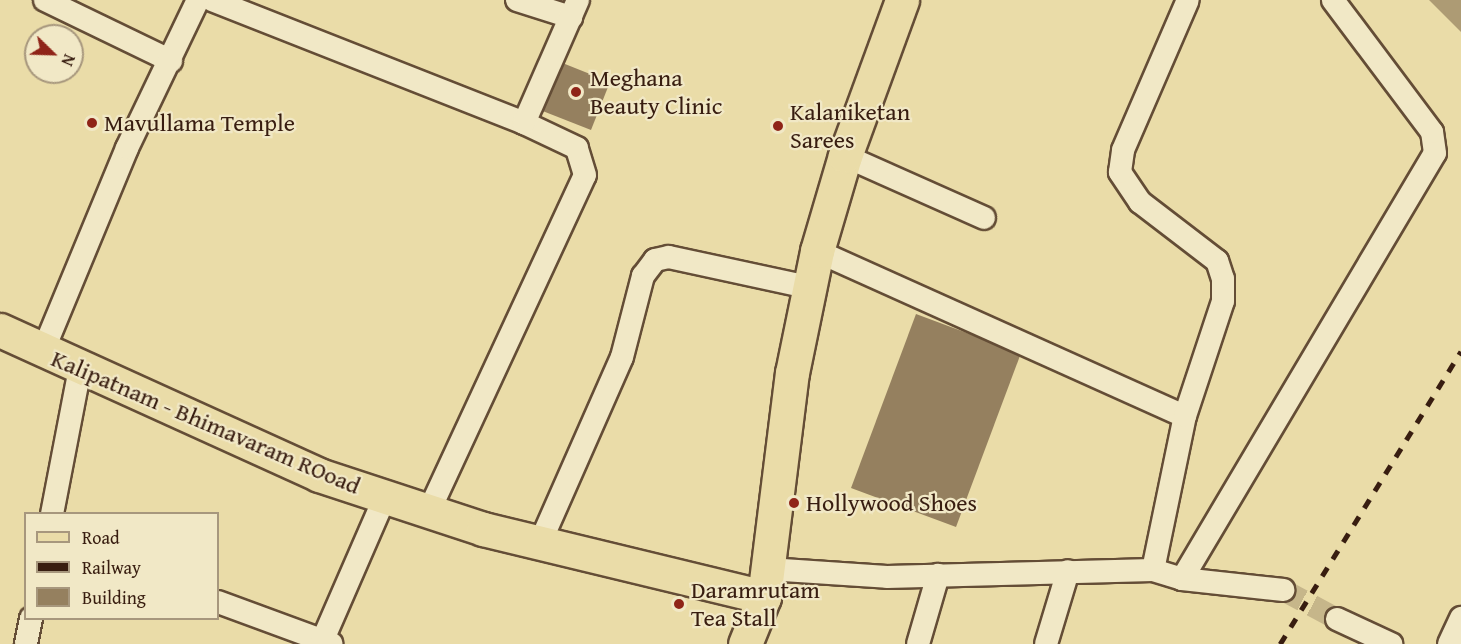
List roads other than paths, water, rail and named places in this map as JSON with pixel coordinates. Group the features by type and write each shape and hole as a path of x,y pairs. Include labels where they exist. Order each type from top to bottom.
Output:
{"main road":[{"path":"728,644 758,586 770,401 794,284 828,148 882,0"},
{"path":"746,644 758,586 792,373 817,251 845,156 902,0"},
{"name":"Kalipatnam - Bhimavaram ROoad","path":"0,330 80,369 319,475 429,511 540,543 758,586"}],"street":[{"path":"45,0 171,61"},
{"path":"43,351 127,148 171,61 198,0"},
{"path":"212,0 524,123 577,148 585,175 429,511"},
{"path":"517,0 575,9 524,123"},
{"path":"1153,570 1185,416 1223,300 1223,279 1218,261 1140,202 1120,172 1123,150 1188,0"},
{"path":"1182,579 1435,153 1432,132 1333,0"},
{"path":"845,156 984,218"},
{"path":"817,251 1185,416"},
{"path":"540,543 622,357 643,276 655,260 669,257 794,284"},
{"path":"52,512 80,369"},
{"path":"219,602 325,643 385,497"},
{"path":"758,586 938,575 1153,570 1182,579 1283,590"},
{"path":"1046,644 1068,571"},
{"path":"918,644 938,575"},
{"path":"1449,644 1461,618"},
{"path":"1337,619 1391,644"},
{"path":"26,644 31,620"}],"tunnel":[{"path":"1283,590 1337,619"}],"railway":[{"path":"1280,644 1461,351"}],"place":[{"name":"Meghana Beauty Clinic","path":"576,92"},
{"name":"Mavullama Temple","path":"92,123"},
{"name":"Kalaniketan Sarees","path":"778,126"},
{"name":"Hollywood Shoes","path":"794,503"},
{"name":"Daramrutam Tea Stall","path":"679,604"}]}
